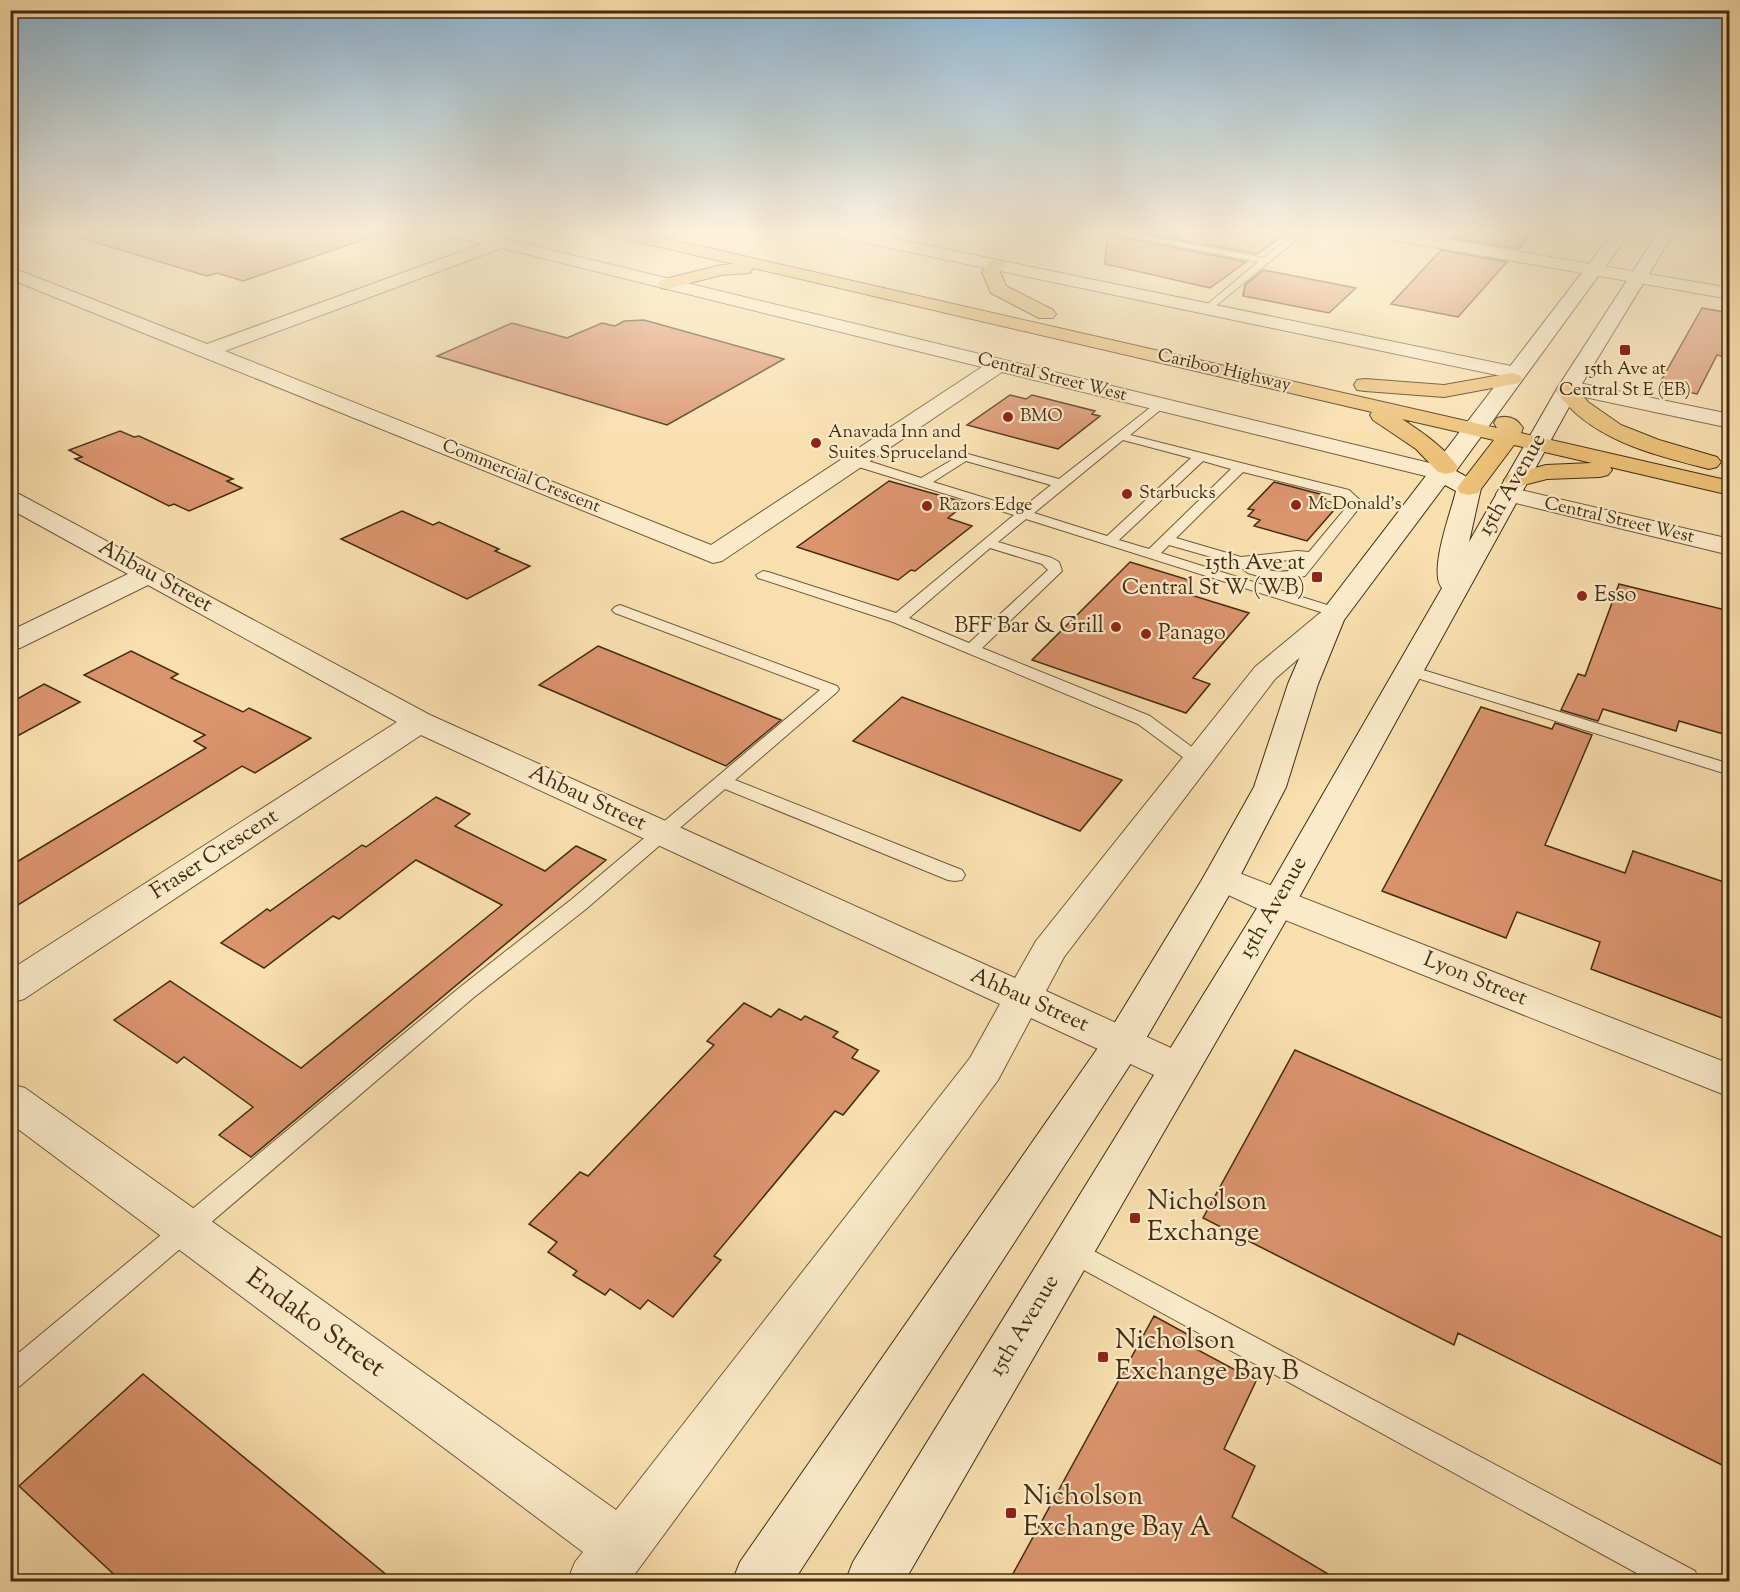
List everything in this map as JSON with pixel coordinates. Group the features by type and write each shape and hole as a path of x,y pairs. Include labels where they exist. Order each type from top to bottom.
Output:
{"highway":[{"name":"Cariboo Highway","path":"936,305 1320,393 1482,421 1714,470 1730,488"},
{"name":"Cariboo Highway","path":"1008,305 1364,385 1482,421 1508,436 1542,435"},
{"path":"1029,305 1046,314"},
{"path":"1364,385 1444,391 1514,376"},
{"path":"1568,389 1583,410 1607,427 1714,470"},
{"path":"1320,393 1376,412 1404,428 1433,451 1444,470"},
{"path":"1469,489 1508,436"},
{"path":"1512,487 1546,472 1587,469 1714,470"}],"street":[{"name":"Commercial Crescent","path":"93,305 713,555 998,364"},
{"path":"208,351 332,305"},
{"name":"Central Street West","path":"755,305 1160,404 1444,470 1469,489"},
{"path":"1185,305 1514,376"},
{"path":"608,1564 984,1069 1049,950 1265,673 1332,616 1482,421 1567,305"},
{"name":"15th Avenue","path":"873,1581 1278,903 1512,487 1619,305"},
{"path":"1568,389 1730,421"},
{"name":"Central Street West","path":"1512,487 1730,548"},
{"path":"1452,596 1450,567 1469,489"},
{"name":"Ahbau Street","path":"10,499 418,722 1179,1069"},
{"path":"10,642 150,574"},
{"path":"760,1581 1123,1043 1221,878 1270,787 1303,684 1332,616"},
{"name":"Fraser Crescent","path":"10,989 418,722"},
{"name":"Lyon Street","path":"1221,878 1278,903 1730,1081"},
{"name":"Endako Street","path":"10,1100 186,1229 608,1564"}],"lane":[{"path":"1207,310 1213,305"},
{"path":"898,619 1160,404"},
{"path":"1120,436 1344,494 1356,503 1300,573 1291,576 1254,570 1241,561 1167,540"},
{"path":"923,482 964,457 1062,484"},
{"path":"1109,541 1200,457"},
{"path":"854,461 1152,554 1332,616"},
{"path":"1152,554 1240,467"},
{"path":"971,649 1055,571 1054,565 1047,561 988,543"},
{"path":"1241,561 1289,555 1313,557"},
{"path":"763,575 898,619 1144,720 1198,760"},
{"path":"10,1377 466,993 579,904 831,689 620,610"},
{"path":"1410,671 1730,770"},
{"path":"723,782 955,875"},
{"path":"1071,1250 1684,1581"}],"building":[{"path":"1290,305 1337,305 1329,313"},
{"path":"1398,305 1468,305 1458,317"},
{"path":"1702,308 1730,313 1730,358 1717,355 1697,394 1658,386"},
{"path":"644,320 784,359 667,425 437,356 512,323 567,338 602,323 615,326 624,321"},
{"path":"1010,395 1026,399 1032,395 1095,411 1092,414 1100,416 1058,449 967,425"},
{"path":"120,431 134,437 139,436 233,479 227,481 242,488 189,511 174,504 169,506 75,459 82,457 69,450"},
{"path":"889,481 967,503 948,518 972,526 915,571 911,570 898,580 797,547"},
{"path":"1274,482 1320,494 1335,509 1307,541 1254,526 1260,520 1248,516 1254,510 1248,509"},
{"path":"402,511 433,525 439,522 499,549 495,551 530,566 467,599 341,539"},
{"path":"1130,562 1192,581 1181,592 1249,613 1193,678 1210,684 1186,713 1032,660"},
{"path":"1619,584 1730,611 1730,736 1679,721 1676,731 1603,709 1598,721 1561,710 1578,674 1585,676"},
{"path":"598,646 781,720 726,766 539,685"},
{"path":"131,651 178,674 171,678 243,712 249,708 311,738 255,773 242,766 10,910 10,866 206,748 194,741 205,735 84,675"},
{"path":"44,684 80,702 10,740 10,703"},
{"path":"902,697 1122,780 1080,831 853,741"},
{"path":"1481,707 1552,729 1555,723 1592,735 1545,845 1625,873 1633,851 1730,884 1730,1021 1591,969 1600,942 1517,912 1506,938 1382,891"},
{"path":"436,797 470,814 455,826 545,871 576,846 606,860 251,1157 219,1135 253,1107 184,1057 177,1063 114,1020 170,981 301,1068 502,905 416,860 339,919 333,916 264,968 221,943 267,909 270,911 362,845 366,847"},
{"path":"744,1003 771,1017 779,1009 801,1020 805,1016 838,1032 833,1037 858,1050 852,1058 879,1071 843,1115 835,1111 714,1256 721,1260 673,1317 648,1300 640,1309 610,1289 605,1295 573,1275 577,1271 548,1252 557,1242 529,1224 580,1172 588,1176 714,1045 707,1041"},
{"path":"1295,1050 1730,1241 1730,1469 1458,1333 1454,1345 1203,1218"},
{"path":"1154,1316 1200,1341 1196,1349 1256,1381 1224,1449 1255,1466 1232,1517 1340,1581 1009,1581"},
{"path":"143,1374 394,1581 121,1581 19,1486"}],"place":[{"name":"15th Ave at Central St E (EB)","path":"1625,350"},
{"name":"BMO","path":"1008,417"},
{"name":"Anavada Inn and Suites Spruceland","path":"816,443"},
{"name":"Starbucks","path":"1127,494"},
{"name":"McDonald's","path":"1296,505"},
{"name":"Razors Edge","path":"927,506"},
{"name":"15th Ave at Central St W (WB)","path":"1317,577"},
{"name":"Esso","path":"1582,596"},
{"name":"BFF Bar & Grill","path":"1116,627"},
{"name":"Panago","path":"1146,634"},
{"name":"Nicholson Exchange","path":"1135,1218"},
{"name":"Nicholson Exchange Bay B","path":"1103,1357"},
{"name":"Nicholson Exchange Bay A","path":"1011,1513"}]}
